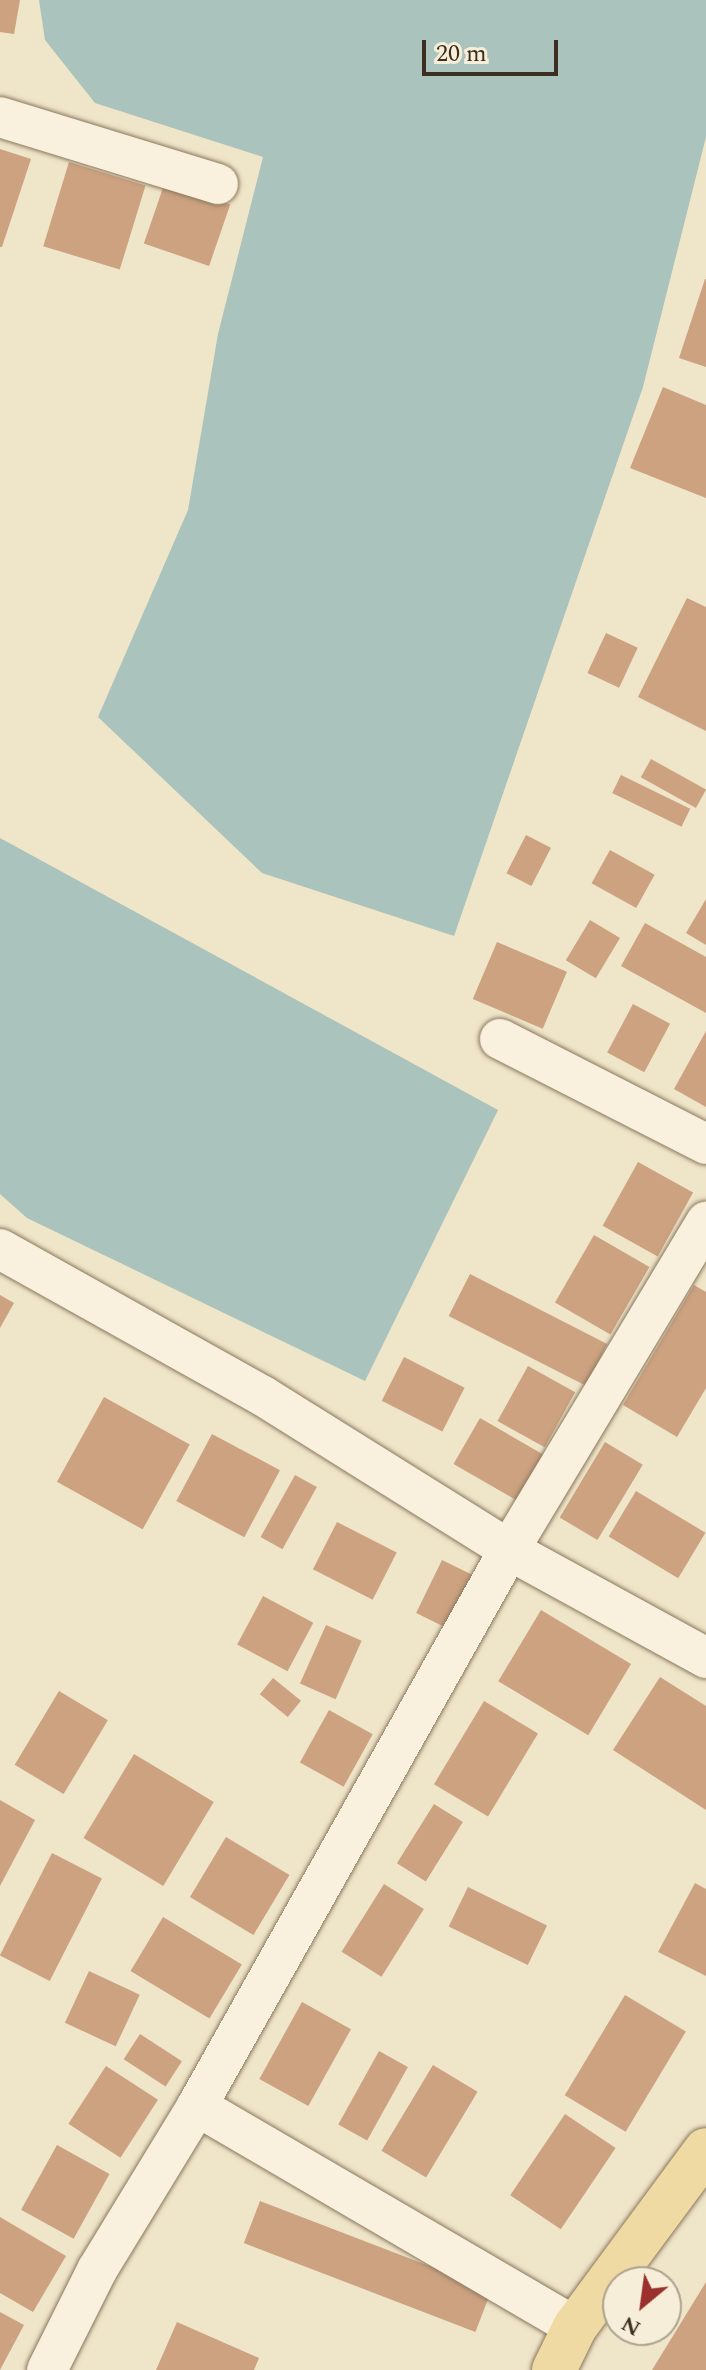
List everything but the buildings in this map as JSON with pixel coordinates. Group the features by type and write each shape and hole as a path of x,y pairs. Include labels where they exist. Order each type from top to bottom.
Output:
{"main road":[{"path":"554,2370 575,2327 706,2150"}],"street":[{"path":"0,117 218,184"},
{"path":"500,1039 706,1144"},
{"path":"47,2370 97,2270 197,2106 509,1550 706,1222"},
{"path":"0,1249 263,1396 509,1550 706,1658"},
{"path":"197,2106 575,2327"}],"water":[{"path":"39,0 706,0 706,137 643,387 454,936 262,873 98,717 188,510 218,334 263,157 95,103 45,40"},
{"path":"0,838 498,1110 365,1381 27,1218 0,1194"}]}
